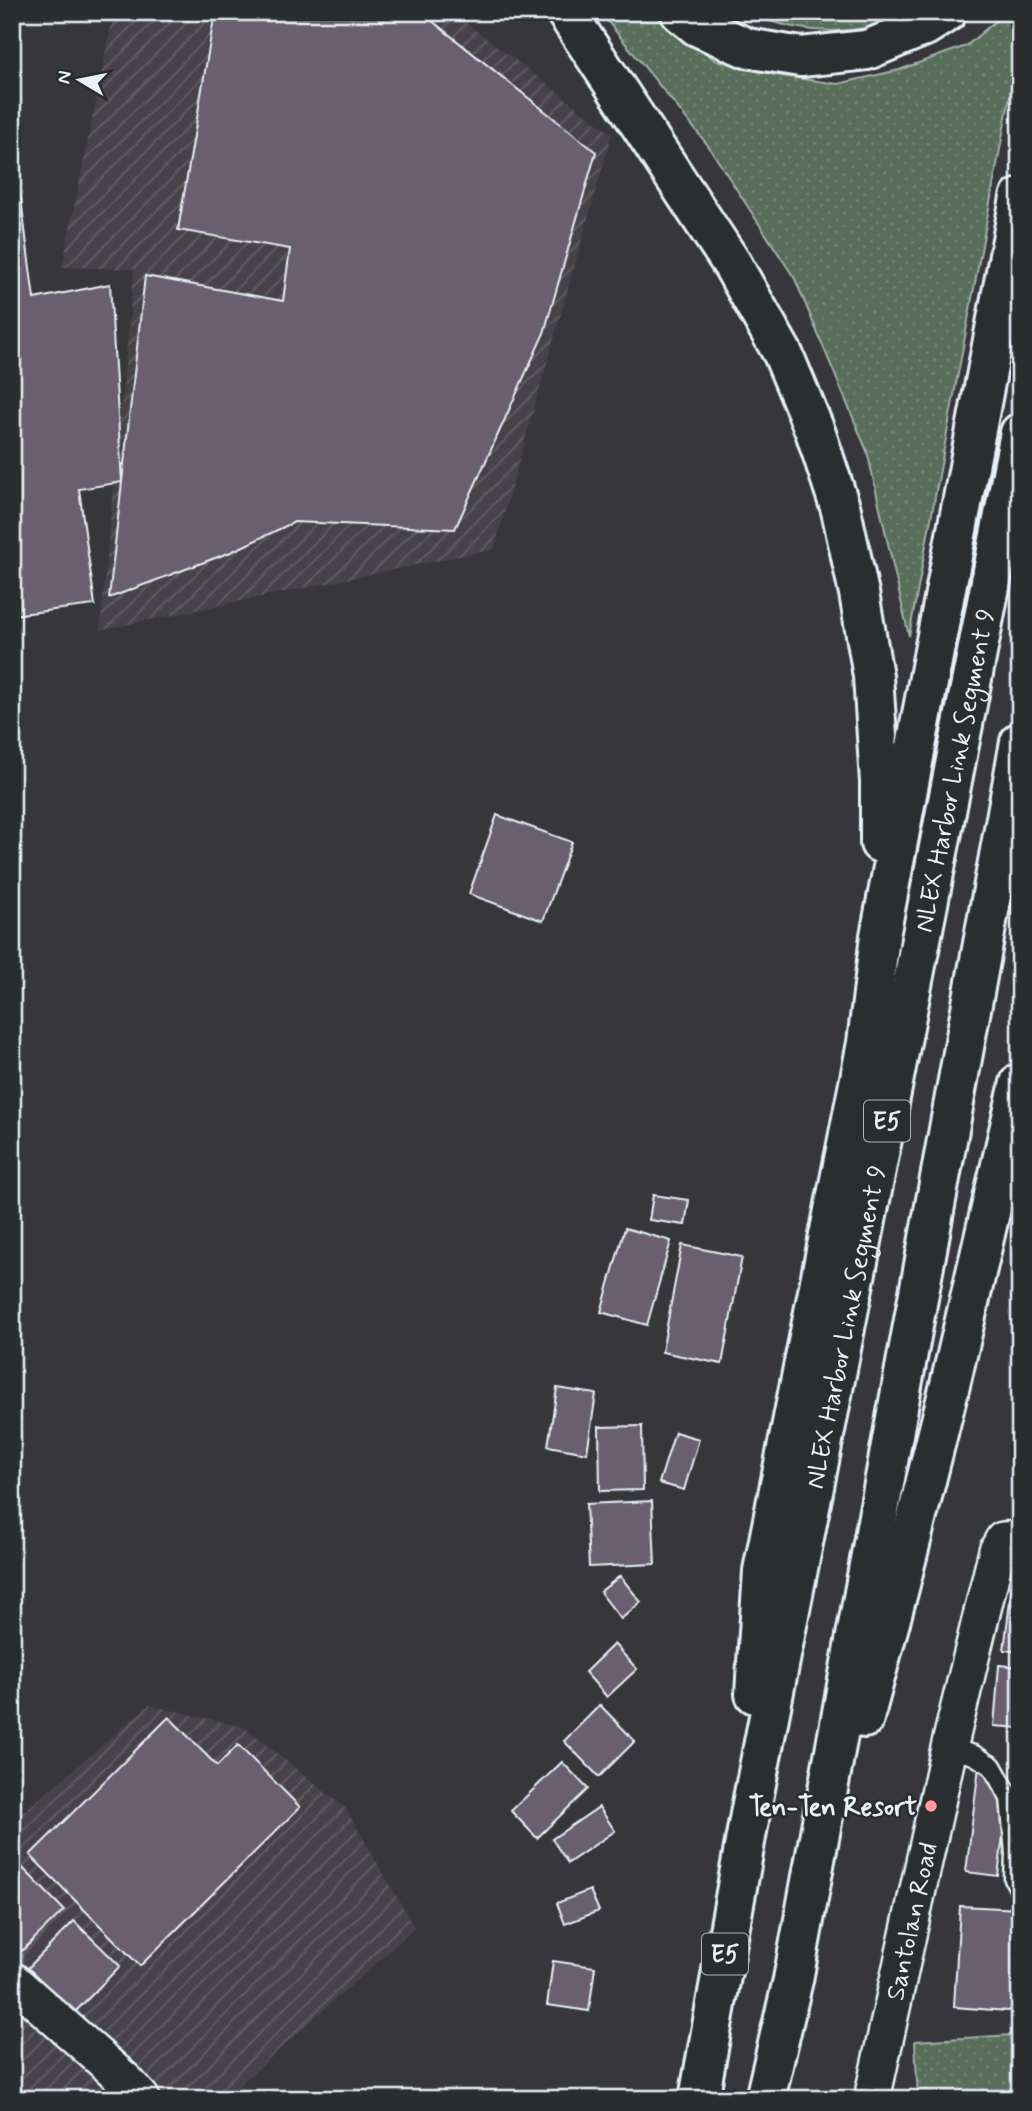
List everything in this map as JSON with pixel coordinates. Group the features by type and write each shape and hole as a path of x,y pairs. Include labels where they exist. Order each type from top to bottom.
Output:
{"highway":[{"path":"566,12 732,264 783,354 815,431 841,510 873,676 880,782 880,936"},
{"path":"680,12 697,26 747,48 801,57 867,50 925,26 947,12"},
{"path":"751,1809 755,1660 763,1571 867,1043 880,936 1020,198"},
{"name":"NLEX Harbor Link Segment 9","path":"699,2099 751,1809 1020,433"},
{"name":"E5","path":"765,2099 793,1980 1020,742"},
{"path":"793,1980 899,1588 1018,1097"}],"street":[{"name":"Santolan Road","path":"872,2099 949,1748 997,1551 1012,1540"},
{"path":"12,1980 125,2093"}],"lane":[{"path":"949,1748 974,1755 992,1766 1010,1798 1015,1854 1014,1880 1020,1890"}],"shaded area":[{"path":"114,12 452,12 612,134 494,549 100,630 134,269 62,267"},
{"path":"149,1705 244,1727 346,1809 415,1928 224,2099 12,2099 12,1822"}],"green space":[{"path":"600,12 652,12 715,60 775,75 838,84 899,70 966,46 1006,12 1020,12 1020,42 909,636 867,451 795,279 707,144"},
{"path":"746,12 921,12 877,26 833,31 790,26"},
{"path":"1020,2031 1020,2099 918,2099 915,2041 1013,2035"}],"building":[{"path":"215,12 421,12 596,152 544,333 455,529 294,522 231,552 109,598 145,276 283,301 290,249 178,230"},
{"path":"12,191 20,191 34,299 110,284 122,482 79,489 95,605 12,615"},
{"path":"497,815 572,842 543,921 469,894"},
{"path":"653,1195 689,1200 685,1225 649,1220"},
{"path":"625,1228 671,1241 647,1325 601,1312"},
{"path":"682,1245 742,1257 722,1364 662,1352"},
{"path":"557,1388 596,1394 587,1453 548,1446"},
{"path":"642,1426 643,1490 600,1491 599,1427"},
{"path":"675,1432 699,1439 684,1490 659,1483"},
{"path":"652,1501 655,1564 589,1567 586,1504"},
{"path":"620,1576 641,1602 621,1619 600,1592"},
{"path":"1012,1585 1020,1586 1020,1652 1004,1650"},
{"path":"614,1644 637,1669 607,1697 585,1672"},
{"path":"999,1665 1020,1667 1020,1728 994,1726"},
{"path":"600,1705 635,1741 599,1777 564,1741"},
{"path":"169,1717 217,1766 238,1745 300,1807 140,1966 30,1855"},
{"path":"562,1762 588,1789 537,1838 511,1811"},
{"path":"979,1766 1007,1803 998,1876 966,1872"},
{"path":"599,1807 615,1831 568,1863 552,1839"},
{"path":"12,1857 64,1910 22,1951 12,1942"},
{"path":"590,1890 599,1911 565,1924 557,1903"},
{"path":"960,1906 1020,1909 1020,2006 1008,2011 954,2007"},
{"path":"74,1921 120,1966 74,2013 28,1968"},
{"path":"553,1961 595,1967 589,2011 547,2005"}],"place":[{"name":"Ten-Ten Resort","path":"931,1806"}]}
